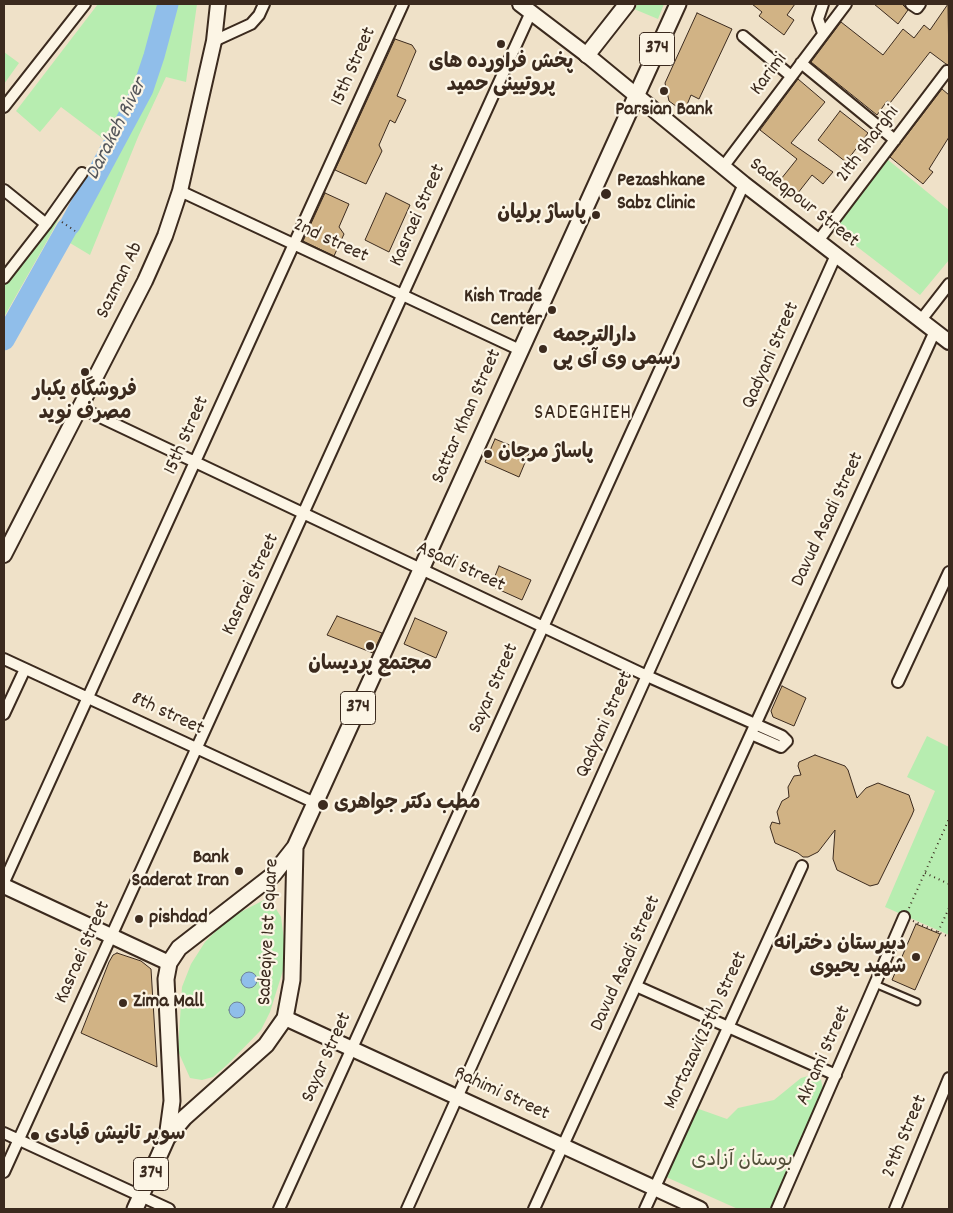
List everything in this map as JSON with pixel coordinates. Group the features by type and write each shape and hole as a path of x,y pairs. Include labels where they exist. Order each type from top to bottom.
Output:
{"main road":[{"name":"Sazman Ab","path":"4,555 145,281 166,236 180,191 214,40 218,4"},
{"name":"374","path":"587,55 627,4"},
{"name":"Sattar Khan Street","path":"295,847 678,4"},
{"name":"Sadeqpour Street","path":"526,8 587,55 744,184 949,342"},
{"name":"Sadeqiye 1st Square","path":"169,962 179,948 273,875 295,847"},
{"name":"Sadeqiye 1st Square","path":"167,1138 190,1113 266,1045 285,1018 292,980 295,847"},
{"path":"4,884 169,962 166,979 172,1101 167,1138"},
{"name":"Rahimi Street","path":"285,1018 700,1209"},
{"name":"374","path":"138,1203 167,1138"}],"street":[{"path":"4,107 85,4"},
{"path":"214,40 251,24 259,15 264,4"},
{"name":"15th Street","path":"4,884 403,4"},
{"path":"823,4 818,19 823,33"},
{"name":"Karimi","path":"723,167 846,4"},
{"name":"Kasraei Street","path":"4,1172 403,295 526,8"},
{"path":"743,36 791,76"},
{"path":"801,63 895,140"},
{"name":"21th Sharghi","path":"818,241 947,71"},
{"path":"4,278 46,224 82,173"},
{"name":"Sayar Street","path":"279,1209 744,184"},
{"path":"4,190 46,224"},
{"name":"2nd street","path":"180,191 520,350"},
{"name":"Qadyani Street","path":"407,1209 836,255"},
{"path":"921,320 949,284"},
{"name":"Davud Asadi Street","path":"534,1209 935,331"},
{"name":"Asadi Street","path":"80,408 647,676 753,729"},
{"path":"898,682 949,572"},
{"name":"8th street","path":"4,659 315,802"},
{"path":"4,714 24,669"},
{"name":"Mortazavi(25th) Street","path":"645,1209 802,866"},
{"name":"Akrami Street","path":"777,1209 904,917"},
{"path":"636,986 836,1075"},
{"name":"29th Street","path":"895,1209 949,1078"},
{"path":"4,1133 138,1203 169,1209"}],"lane":[{"path":"875,984 916,1002"}],"path":[{"path":"60,221 76,231"},
{"path":"949,819 904,917 949,937"},
{"path":"925,873 949,884"},
{"path":"938,932 949,908"}],"green space":[{"path":"98,4 162,4 138,85 106,141 61,107 40,132 16,111"},
{"path":"173,4 197,4 186,82 166,77 138,137 90,255 65,240 144,95"},
{"path":"638,4 664,4 658,19 634,9"},
{"path":"4,52 19,63 4,84"},
{"path":"887,159 949,210 949,260 920,295 834,229"},
{"path":"72,192 51,234 4,317 4,284"},
{"path":"927,736 949,747 949,935 885,907 935,791 907,777"},
{"path":"264,900 276,909 281,917 285,947 285,964 270,1012 261,1030 213,1077 202,1080 190,1078 178,1051 182,987 191,964 205,942 229,918"},
{"name":"بوستان آزادی","path":"815,1074 821,1080 823,1089 770,1209 738,1209 666,1177 696,1108 727,1119 738,1108 774,1100 801,1078"}],"water":[{"path":"249,972 255,974 257,980 255,986 249,988 243,986 241,980 243,974"},
{"path":"237,1002 243,1004 245,1010 243,1016 237,1018 231,1016 229,1010 231,1004"}],"building":[{"path":"752,4 795,4 787,15 794,20 784,35 759,16 762,12"},
{"path":"874,4 902,4 908,10 898,24"},
{"path":"948,4 949,65 930,52 890,103 887,101 877,115 811,62 841,22 883,55 903,29 914,38 924,25 930,30"},
{"path":"697,13 732,29 699,99 691,95 684,112 669,101 665,83"},
{"path":"395,39 412,45 416,51 397,96 406,100 395,123 390,120 379,145 382,151 366,184 335,170"},
{"path":"798,79 825,102 791,143 833,172 823,184 812,175 794,198 777,184 797,159 760,130"},
{"path":"942,89 949,95 949,137 929,169 933,172 923,184 890,157"},
{"path":"840,111 868,133 846,162 818,140"},
{"path":"325,193 349,204 339,227 344,234 334,256 303,241"},
{"path":"386,193 410,205 389,252 365,240"},
{"path":"495,439 529,453 519,477 485,462"},
{"path":"499,566 531,580 522,600 491,586"},
{"name":"مجتمع پردیسان","path":"337,616 382,633 373,653 327,635"},
{"path":"415,618 447,632 436,658 404,644"},
{"path":"782,686 806,698 794,726 773,717 771,711"},
{"path":"815,755 845,766 857,798 866,788 878,783 909,795 914,810 878,884 870,886 837,870 833,859 835,830 818,852 808,857 803,857 775,843 770,827 772,822 780,824 777,812 782,801 789,797 788,787 794,776 801,775 798,766 799,762"},
{"name":"دبیرستان دخترانه شهید یحیوی","path":"916,924 940,934 915,990 892,980"},
{"name":"Zima Mall","path":"117,953 141,961 151,969 157,1067 81,1033 109,962 113,955"}],"waterway":[{"name":"Darakeh River","path":"70,225 143,89 168,4"},
{"name":"Darakeh River","path":"4,340 67,228"}],"place":[{"name":"پخش فراورده های پروتیینی حمید","path":"501,44"},
{"name":"Parsian Bank","path":"664,91"},
{"name":"Pezashkane Sabz Clinic","path":"606,194"},
{"name":"پاساژ برلیان","path":"596,215"},
{"name":"Kish Trade Center","path":"552,310"},
{"name":"دارالترجمه رسمی وی آی پی","path":"543,349"},
{"name":"فروشگاه یکبار مصرف نوید","path":"85,372"},
{"name":"پاساژ مرجان","path":"488,454"},
{"name":"مجتمع پردیسان","path":"370,646"},
{"name":"مطب دکتر جواهری","path":"323,805"},
{"name":"Bank Saderat Iran","path":"239,871"},
{"name":"pishdad","path":"139,919"},
{"name":"دبیرستان دخترانه شهید یحیوی","path":"916,957"},
{"name":"Zima Mall","path":"123,1003"},
{"name":"سوپر تانیش قبادی","path":"35,1136"}],"district":[{"name":"SADEGHIEH","path":"583,415"}]}
